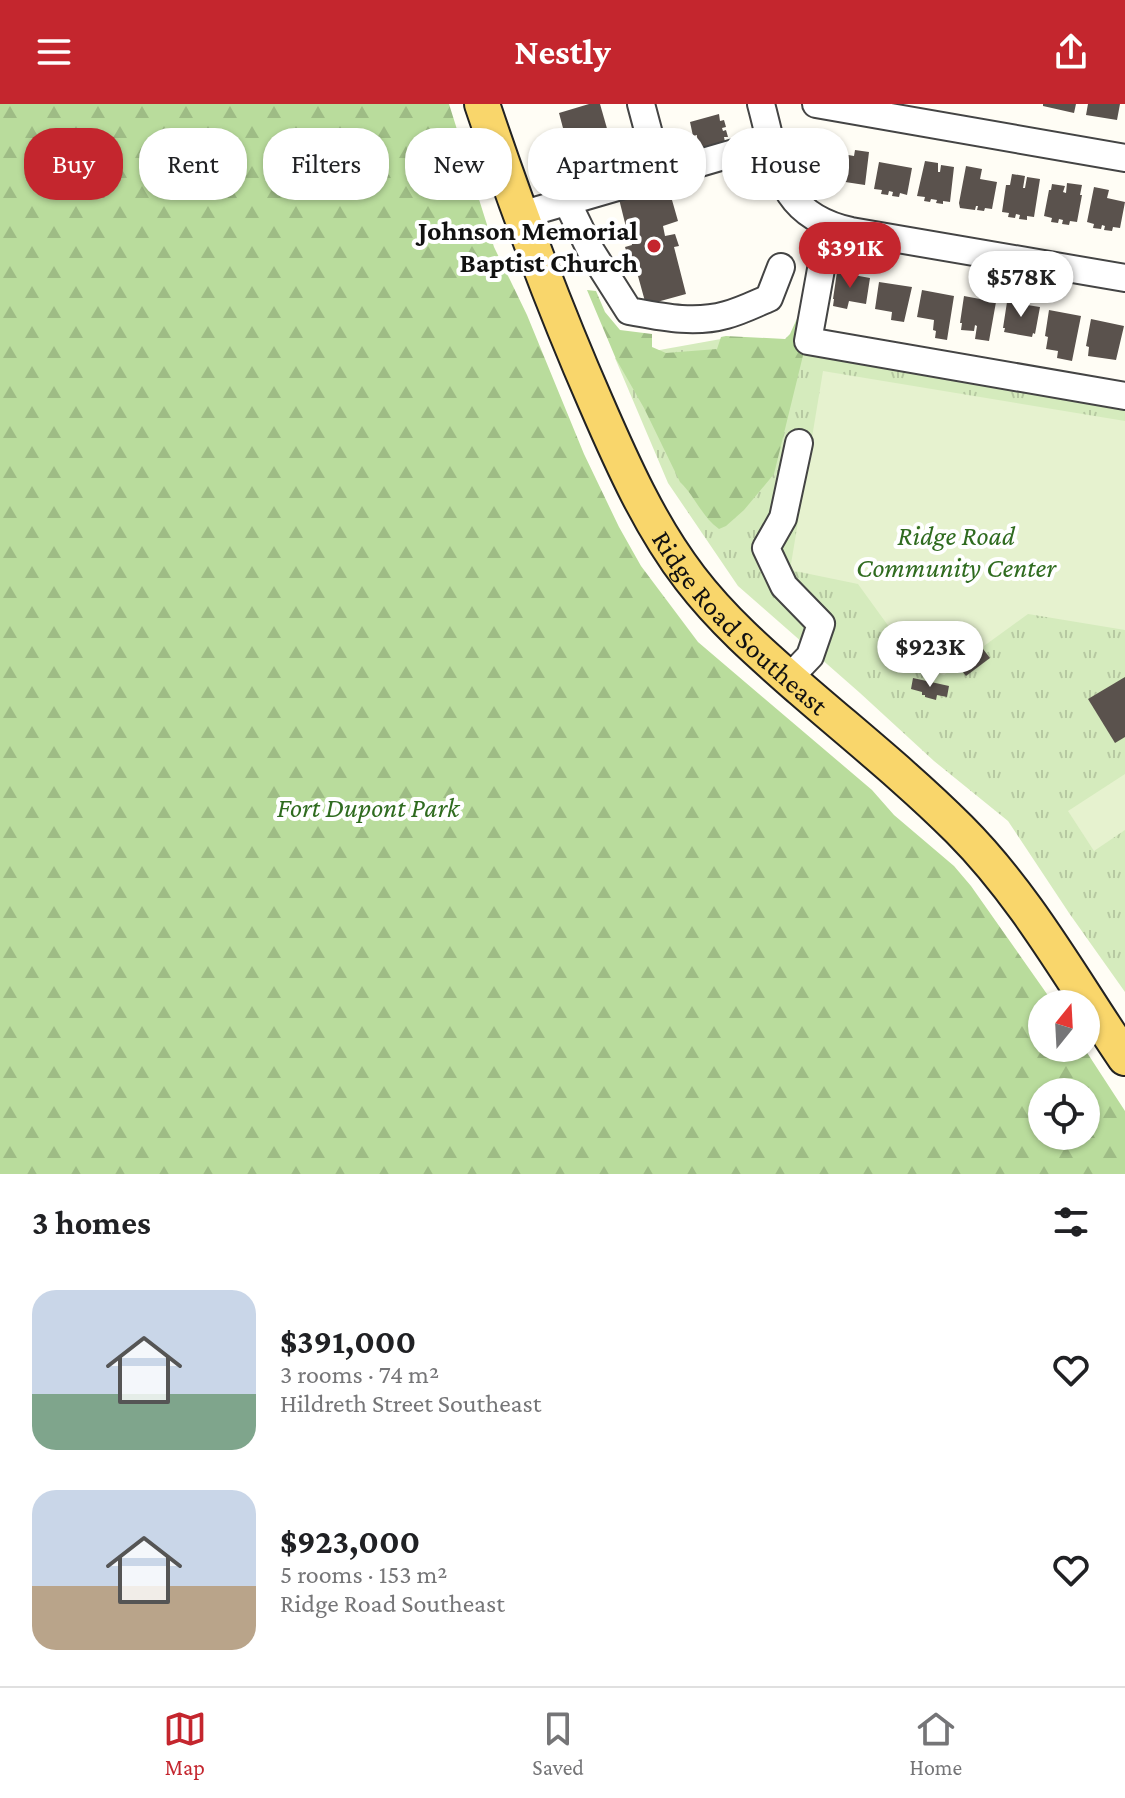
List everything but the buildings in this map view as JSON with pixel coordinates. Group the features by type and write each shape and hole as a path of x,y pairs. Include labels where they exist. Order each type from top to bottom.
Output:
{"main road":[{"name":"Ridge Road Southeast","path":"482,104 574,354 613,441 671,551 726,621 909,782 986,857 1019,898 1125,1058"}],"street":[{"path":"641,104 647,128"},
{"path":"763,104 769,128"},
{"path":"816,104 1125,158"},
{"path":"521,215 574,200"},
{"path":"794,200 801,208 829,225 851,231 1125,278"},
{"path":"567,202 591,251 629,311 671,319 704,320 728,315 769,298 781,267"},
{"path":"829,225 808,341 1125,396"},
{"path":"789,678 810,656 821,624 784,586 766,548 783,518 799,443"}],"green space":[{"name":"Fort Dupont Park","path":"0,104 449,104 457,128 405,128 405,200 479,200 494,247 527,315 584,454 641,566 698,642 872,790 894,815 954,866 971,886 1044,990 1028,990 1028,1062 1093,1062 1125,1111 1125,1174 0,1174"},
{"path":"587,290 596,291 605,312 620,330 652,334 652,347 666,353 717,349 721,337 726,336 785,339 805,301 809,331 774,474 726,526 719,529 713,524 680,482 616,359"},
{"name":"Ridge Road Community Center","path":"732,337 1125,409 1125,992 1008,821 934,761 738,586 668,483 615,358"},
{"path":"823,371 1125,421 1125,630 1028,614 944,675 918,667 858,584 790,570"},
{"path":"1125,774 1125,830 1094,851 1068,811"}],"place":[{"name":"Johnson Memorial Baptist Church","path":"654,246"}]}
